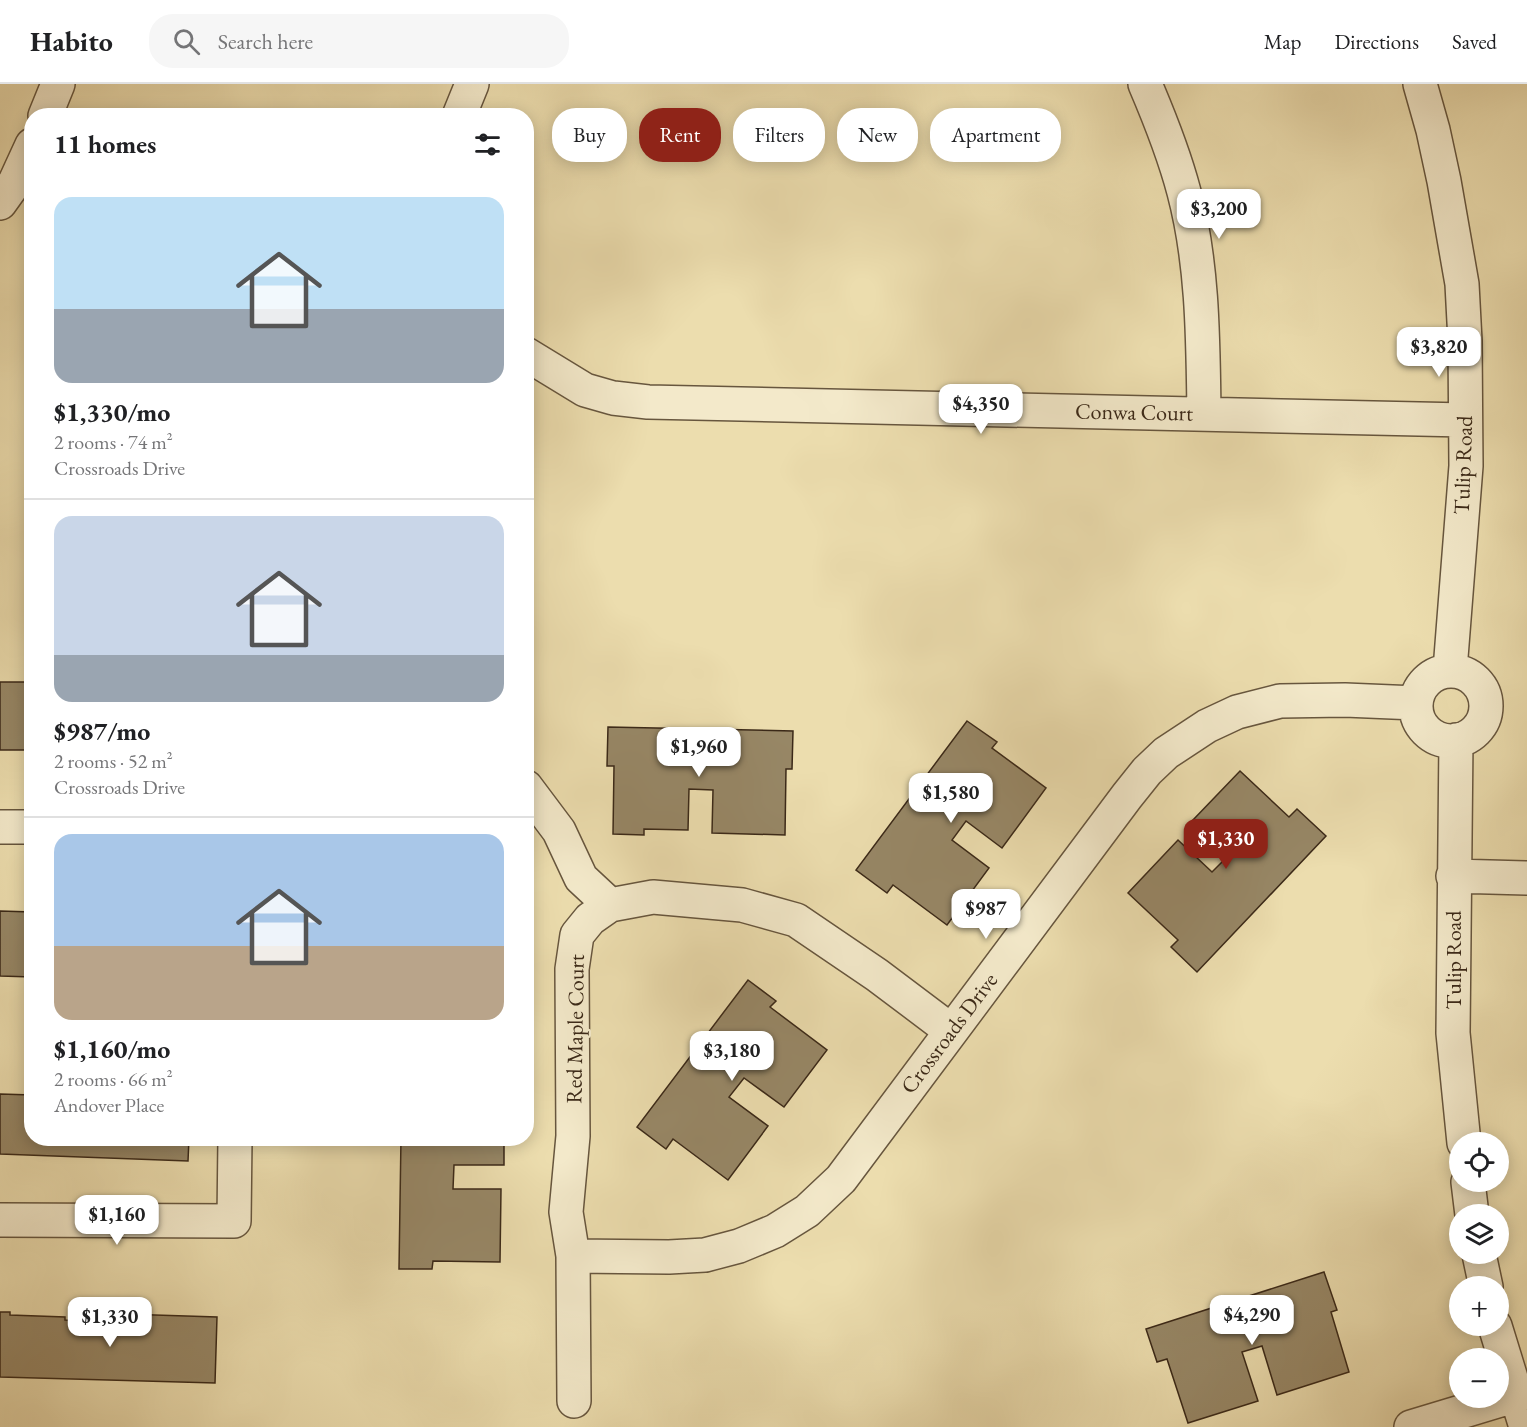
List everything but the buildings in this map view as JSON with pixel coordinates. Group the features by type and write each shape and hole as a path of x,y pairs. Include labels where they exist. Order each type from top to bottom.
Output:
{"street":[{"path":"48,108 58,84"},
{"path":"462,108 472,84"},
{"path":"1146,84 1168,140 1184,193 1197,256 1203,341 1204,414"},
{"name":"Tulip Road","path":"1420,84 1442,171 1462,284 1466,466 1450,670"},
{"path":"0,203 15,182 24,162"},
{"name":"Conwa Court","path":"534,359 585,390 613,398 648,402 1465,420"},
{"path":"1450,670 1462,672 1473,678 1480,687 1486,702 1484,716 1475,730 1466,737 1443,740 1428,732 1422,724 1417,715 1416,703 1418,693 1426,681 1438,673 1450,670"},
{"name":"Crossroads Drive","path":"573,1256 705,1255 739,1246 775,1231 807,1211 841,1179 950,1030 1147,771 1166,753 1207,726 1238,712 1280,701 1345,700 1416,703"},
{"name":"Tulip Road","path":"1456,740 1453,1034 1463,1132"},
{"path":"534,798 559,831 581,878 610,905"},
{"path":"0,827 24,827"},
{"path":"1453,876 1527,878"},
{"name":"Red Maple Court","path":"574,1401 573,1256 566,1212 573,1136 572,969 578,935 591,919 610,905 653,897 742,905 796,920 877,975 950,1030"},
{"path":"0,1220 234,1221 235,1146"},
{"path":"1499,1336 1521,1394 1526,1427"},
{"path":"1411,1427 1521,1394"}]}
